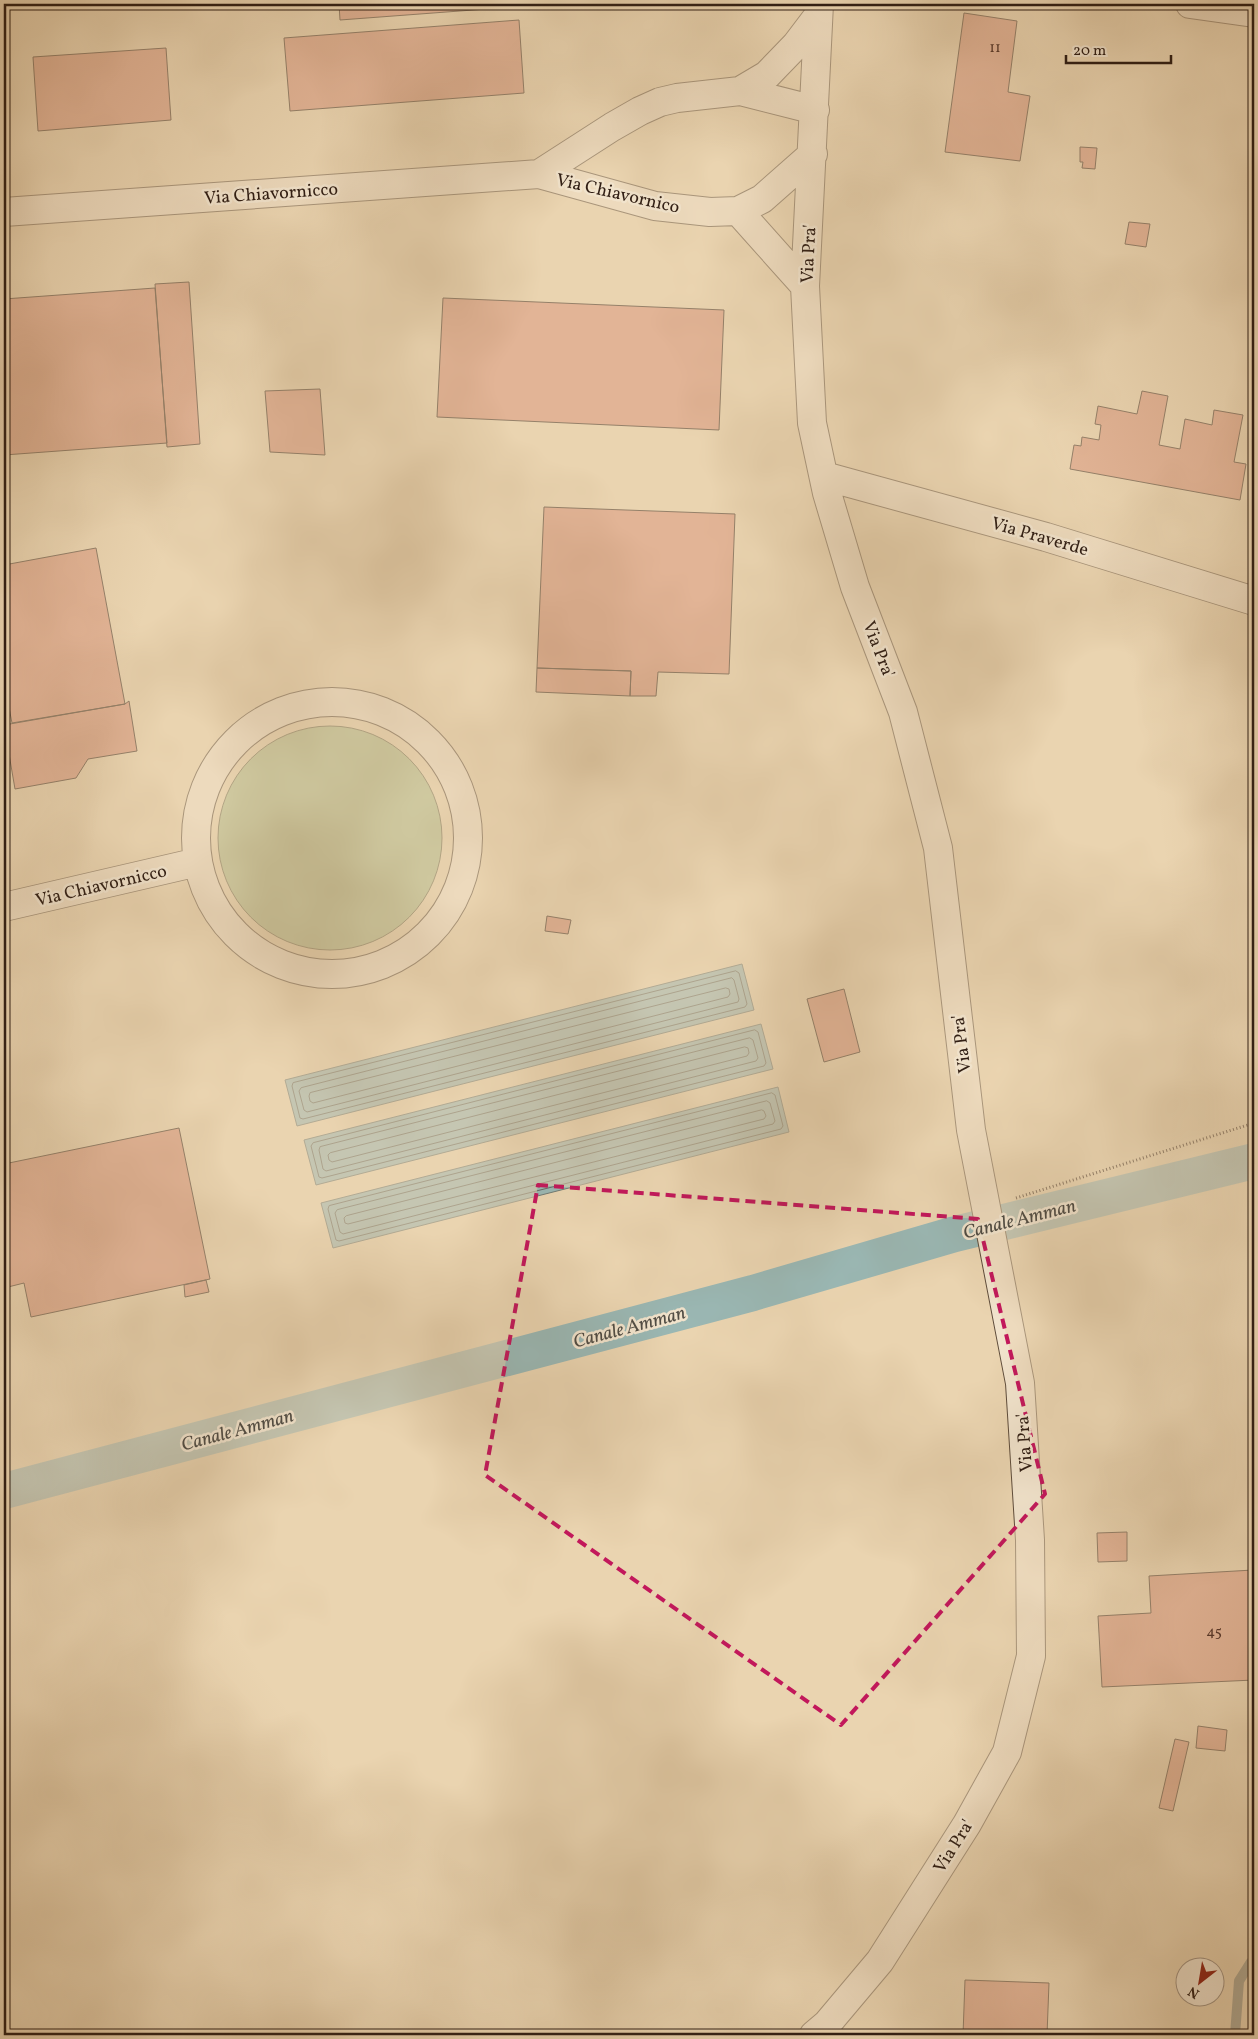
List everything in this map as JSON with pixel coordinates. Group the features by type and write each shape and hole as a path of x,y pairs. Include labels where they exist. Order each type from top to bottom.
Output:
{"street":[{"path":"1190,4 1254,13"},
{"name":"Via Chiavornico","path":"740,91 767,75 796,45 818,10"},
{"name":"Via Pra'","path":"814,2035 827,2024 880,1961 967,1824 1007,1752 1031,1656 1030,1540 1020,1383 971,1130 938,848 903,712 855,586 824,476 812,423 805,286 813,154 818,10"},
{"name":"Via Chiavornico","path":"539,174 612,127 660,102 677,98 740,91 815,110"},
{"name":"Via Chiavornico","path":"539,174 655,206 710,212 738,211 762,199 813,154"},
{"name":"Via Chiavornicco","path":"4,212 539,174"},
{"path":"738,211 805,286"},
{"name":"Via Praverde","path":"824,476 1046,537 1254,601"},
{"path":"330,702 360,705 385,712 407,724 435,749 458,783 467,814 468,857 456,897 447,914 423,940 403,955 377,968 353,973 330,975 300,970 272,960 249,946 230,929 212,903 201,876 198,862 195,839 197,820 205,788 218,764 231,747 259,723 275,714 299,706 330,702"},
{"name":"Via Chiavornicco","path":"4,907 198,862"}],"path":[{"path":"984,1195 1254,1122"}],"highlighted area":[{"path":"538,1185 978,1219 1045,1494 841,1725 485,1475"}],"green space":[{"path":"319,726 341,726 373,734 383,739 401,751 417,767 434,795 440,816 442,838 440,860 434,881 417,909 401,925 373,942 341,950 319,950 287,942 277,937 259,925 243,909 226,881 218,849 218,827 226,795 231,785 243,767 259,751 287,734"}],"water":[{"path":"742,964 754,1010 297,1126 285,1080"},
{"path":"761,1024 773,1069 316,1185 304,1140"},
{"path":"778,1087 789,1132 333,1248 321,1203"}],"building":[{"path":"339,4 553,4 340,20"},
{"path":"964,13 1017,21 1008,92 1030,96 1020,161 945,152"},
{"path":"519,20 524,93 290,111 284,38"},
{"path":"166,48 171,120 38,131 33,57"},
{"path":"1080,147 1097,148 1095,169 1082,168 1083,162 1080,162"},
{"path":"1129,222 1150,224 1146,247 1125,244"},
{"path":"189,282 200,444 167,447 155,284"},
{"path":"155,288 167,443 4,455 4,299"},
{"path":"443,298 724,310 719,430 437,417"},
{"path":"320,389 325,455 270,452 265,391"},
{"path":"1142,391 1168,396 1159,445 1180,449 1185,419 1212,425 1214,410 1243,415 1234,462 1246,464 1240,500 1070,469 1074,445 1081,446 1082,437 1099,440 1101,425 1095,424 1098,406 1137,414"},
{"path":"544,507 735,514 729,674 658,672 656,696 630,696 631,671 537,668"},
{"path":"96,548 125,704 12,723 4,682 4,565"},
{"path":"537,668 631,671 630,696 536,692"},
{"path":"129,701 137,751 88,759 76,778 15,789 4,725 125,704"},
{"path":"547,916 571,920 568,934 545,931"},
{"path":"844,989 860,1052 824,1062 807,999"},
{"path":"179,1128 210,1279 31,1317 24,1283 4,1288 4,1164"},
{"path":"206,1280 209,1292 185,1297 184,1285"},
{"path":"1127,1532 1127,1561 1098,1562 1097,1533"},
{"path":"1253,1570 1254,1680 1102,1687 1098,1616 1151,1613 1149,1576"},
{"path":"1198,1726 1227,1730 1225,1751 1196,1748"},
{"path":"1251,1727 1254,1727 1254,1740 1251,1740"},
{"path":"1175,1739 1189,1742 1173,1811 1159,1808"},
{"path":"965,1980 1049,1983 1047,2035 963,2035"}],"waterway":[{"name":"Canale Amman","path":"4,1491 753,1293 955,1234 1254,1161"},
{"path":"1235,2035 1239,1981 1251,1962 1254,1962"}]}
